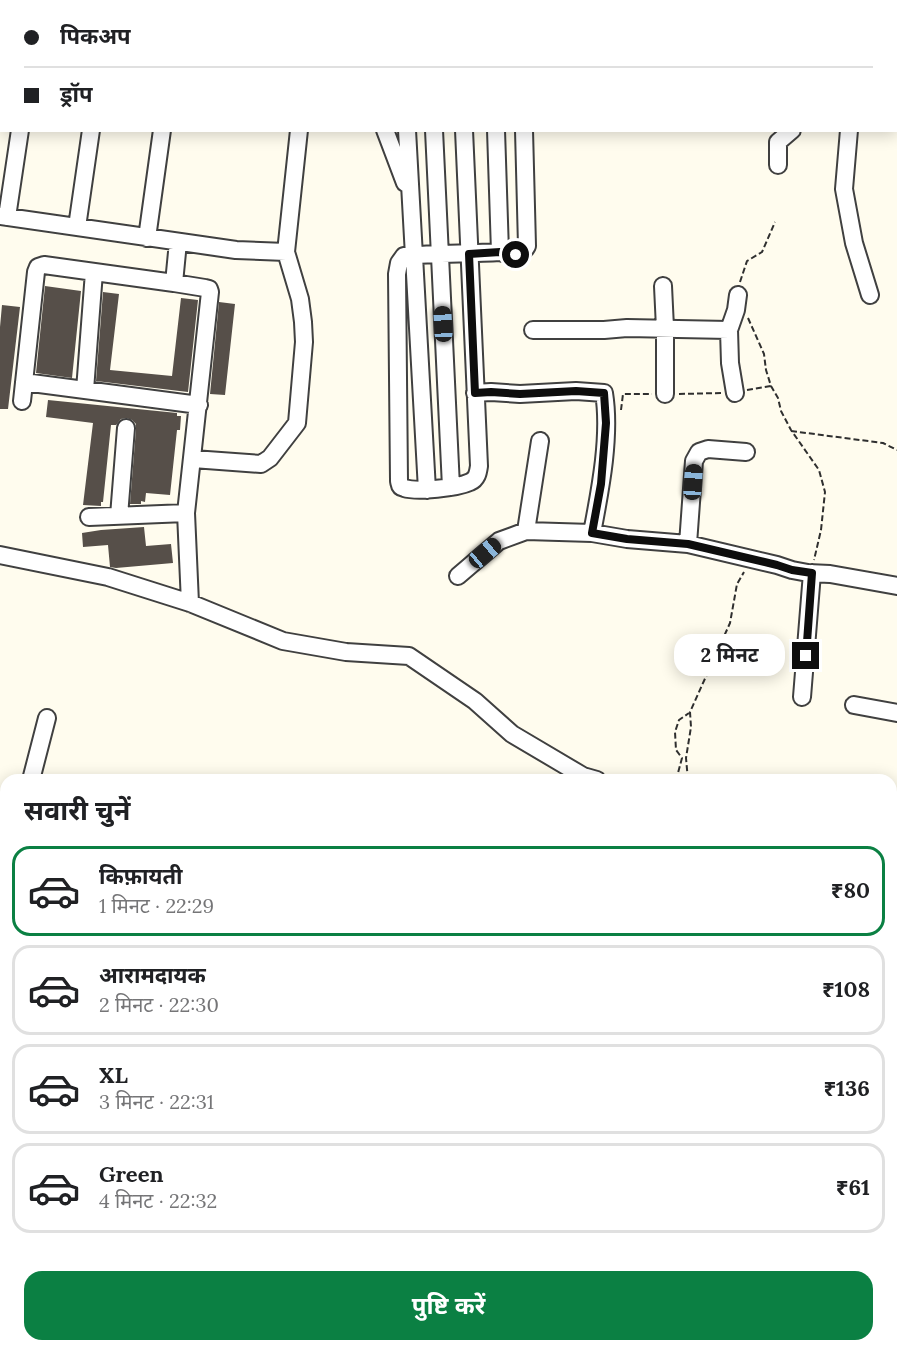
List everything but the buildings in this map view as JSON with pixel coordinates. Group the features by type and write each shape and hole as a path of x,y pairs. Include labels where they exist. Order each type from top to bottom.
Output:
{"street":[{"path":"21,132 4,217 237,250 286,252"},
{"path":"77,227 91,132"},
{"path":"147,238 162,132"},
{"path":"193,459 261,464 270,458 297,423 304,342 303,322 300,299 286,252 299,132"},
{"path":"386,132 411,196"},
{"path":"407,132 427,490"},
{"path":"434,132 452,487"},
{"path":"464,132 469,254 475,393 479,466 472,482 427,490 402,488 399,485 397,274 399,263 404,256 469,254 500,252 516,255 526,249 524,132"},
{"path":"496,132 500,252"},
{"path":"778,165 778,142 789,132"},
{"path":"849,132 844,189 854,243 870,295"},
{"path":"174,283 178,242"},
{"path":"22,401 38,267 44,265 208,289 210,292 199,405 186,513 190,603"},
{"path":"85,390 94,272"},
{"path":"663,286 665,394"},
{"path":"735,393 730,363 729,330 738,295"},
{"path":"533,330 665,328 729,330"},
{"path":"24,382 199,405"},
{"path":"475,393 520,394 576,391 604,393 606,423 601,484 592,533"},
{"path":"119,516 126,428"},
{"path":"526,531 540,441"},
{"path":"688,544 694,461 699,452 708,449 746,452"},
{"path":"89,517 186,513"},
{"path":"458,576 499,541 526,531 592,533 627,539 688,544 810,573 830,574 897,586"},
{"path":"0,555 108,577 190,603 283,641 346,652 409,656 475,701 512,734 580,774"},
{"path":"802,697 810,573"},
{"path":"854,705 897,713"},
{"path":"33,774 47,718"}],"path":[{"path":"775,222 762,252 747,261 738,295 764,354 766,370 781,411 791,430 819,470 825,492 821,530 810,573"},
{"path":"606,423 617,422 623,394 735,393 771,386"},
{"path":"791,430 883,443 897,450"},
{"path":"677,774 682,758 676,750 675,732 680,720 690,712 730,623 738,584 750,559"},
{"path":"687,774 686,758 691,727 690,712"}],"route":[{"path":"516,255 500,252 469,254 475,393 520,394 576,391 604,393 606,423 601,484 592,533 627,539 688,544 812,573 806,656"}]}
